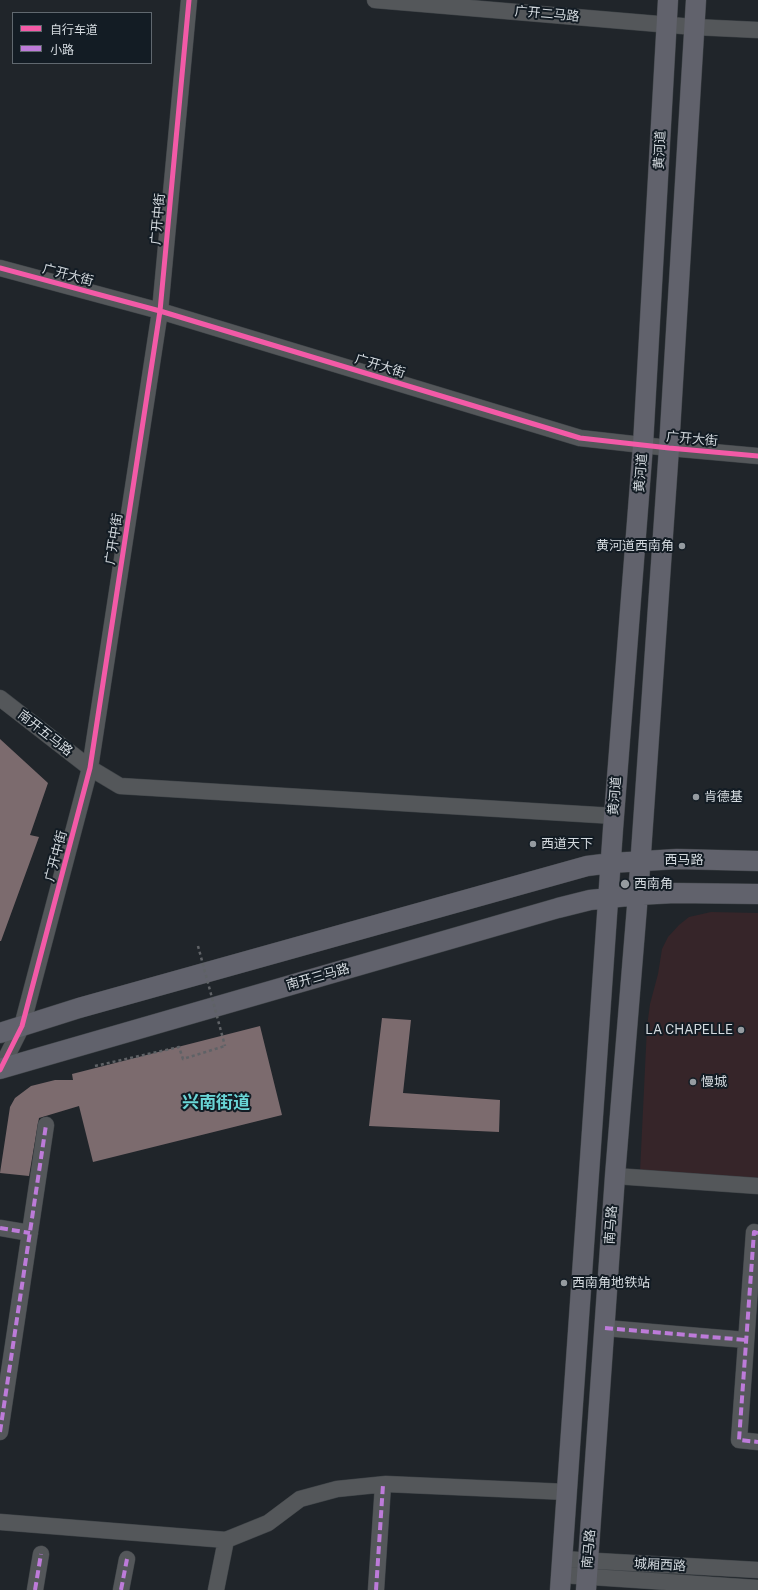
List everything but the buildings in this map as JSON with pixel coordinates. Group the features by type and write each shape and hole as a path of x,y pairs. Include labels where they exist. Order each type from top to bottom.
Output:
{"main road":[{"name":"黄河道","path":"608,898 643,444 668,0"},
{"name":"黄河道","path":"640,861 669,448 696,0"},
{"name":"西马路","path":"611,863 677,859 758,861"},
{"name":"南马路","path":"587,1576 615,1176 640,861"},
{"path":"0,1033 79,1008 545,877 587,866 611,863"},
{"path":"638,895 694,893 758,894"},
{"name":"南开三马路","path":"0,1069 543,912 590,900 638,895"},
{"name":"南马路","path":"561,1575 608,898"}],"street":[{"name":"广开中街","path":"0,1069 22,1026 90,768 160,311 190,0"},
{"name":"广开二马路","path":"375,0 694,27 758,30"},
{"name":"广开大街","path":"0,268 160,311 580,438 758,456"},
{"name":"南开五马路","path":"0,698 90,768 120,786 614,816"},
{"path":"0,1432 46,1125"},
{"path":"615,1176 758,1186"},
{"path":"0,1228 30,1233"},
{"path":"758,1233 754,1232 739,1440 758,1442"},
{"path":"605,1328 746,1340"},
{"path":"0,1522 226,1540 268,1523 300,1499 337,1489 383,1485 567,1492"},
{"path":"376,1590 383,1485"},
{"path":"216,1590 226,1540"},
{"path":"35,1590 41,1554"},
{"path":"121,1590 127,1559"},
{"name":"城厢西路","path":"587,1576 758,1570"},
{"name":"城厢西路","path":"561,1575 758,1588"}],"path":[{"path":"95,1066 179,1047 183,1059 225,1046 198,946"}],"shaded area":[{"path":"711,912 758,913 758,1181 640,1172 647,1027 650,1004 658,974 662,949 668,937 689,917"}],"marked path":[{"path":"0,1432 46,1125"},
{"path":"0,1228 30,1233"},
{"path":"758,1233 754,1232 739,1440 758,1442"},
{"path":"605,1328 746,1340"},
{"path":"376,1590 383,1485"},
{"path":"35,1590 41,1554"},
{"path":"121,1590 127,1559"}],"cycle path":[{"path":"0,1070 22,1026 90,768 160,311 189,0"},
{"path":"0,268 160,311 580,438 758,456"}],"place":[{"name":"黄河道西南角","path":"682,546"},
{"name":"肯德基","path":"696,797"},
{"name":"西道天下","path":"533,844"},
{"name":"西南角","path":"625,884"},
{"name":"LA CHAPELLE","path":"741,1030"},
{"name":"慢城","path":"693,1082"},
{"name":"西南角地铁站","path":"564,1283"}],"district":[{"name":"兴南街道","path":"216,1103"}]}
